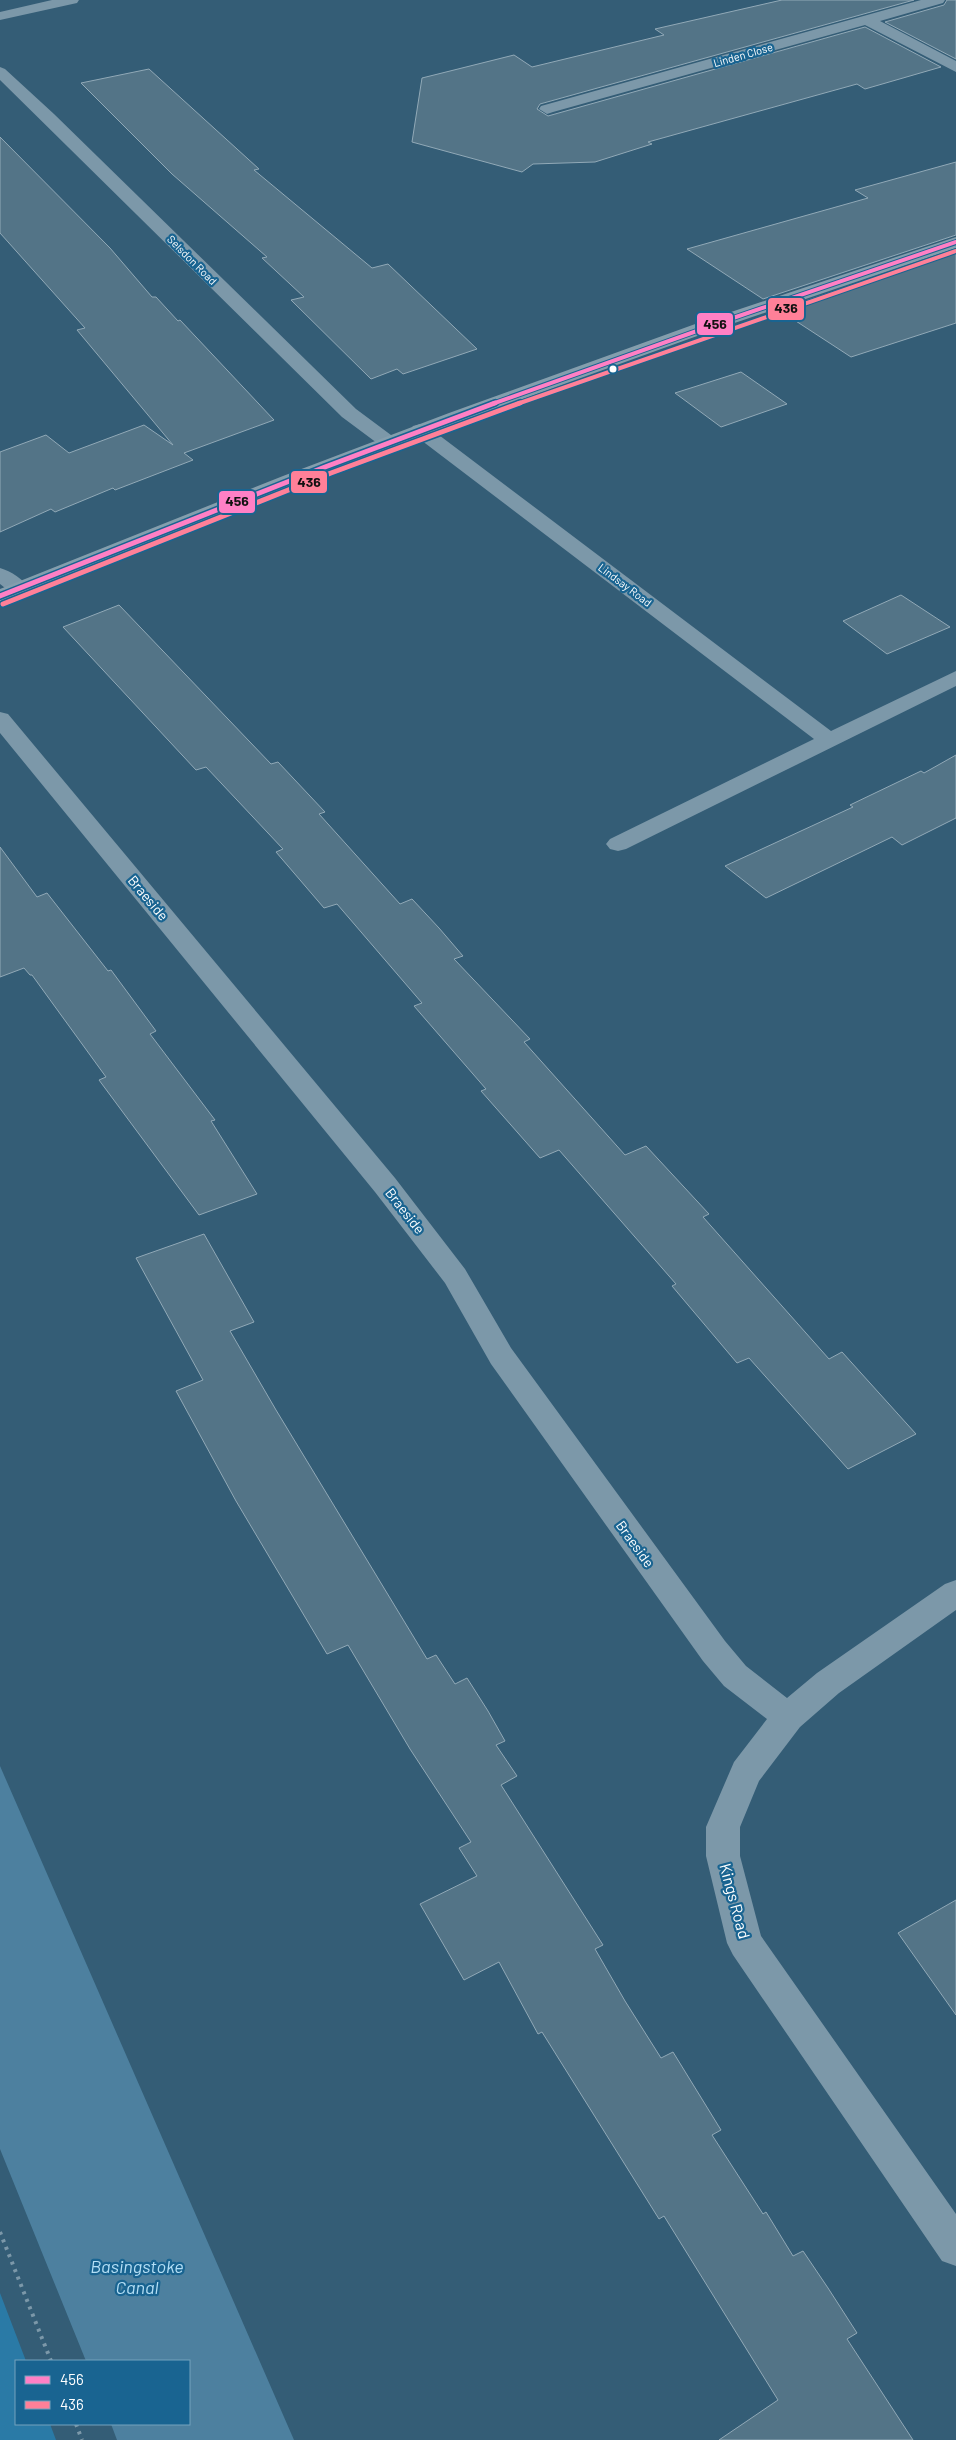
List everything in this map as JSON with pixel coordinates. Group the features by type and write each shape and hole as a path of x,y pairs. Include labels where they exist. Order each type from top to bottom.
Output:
{"street":[{"path":"0,16 72,0"},
{"name":"Linden Close","path":"547,109 938,0"},
{"path":"867,20 956,67"},
{"name":"Selsdon Road","path":"0,72 349,413 388,442"},
{"path":"0,596 420,430 732,316 956,242"},
{"name":"Lindsay Road","path":"420,430 830,740"},
{"path":"0,574 20,589"},
{"path":"618,844 956,678"},
{"name":"Braeside","path":"0,719 385,1185 455,1276 501,1356 714,1651 735,1676 788,1717"},
{"name":"Kings Road","path":"956,1592 828,1683 788,1717 746,1772 724,1827 723,1856 745,1943 956,2247"}],"path":[{"path":"0,2232 51,2360"},
{"path":"76,2425 82,2440"}],"shaded area":[{"path":"0,2293 26,2360 15,2360 15,2425 50,2425 56,2440 0,2440"}],"water":[{"name":"Basingstoke Canal","path":"0,1766 294,2440 117,2440 111,2425 190,2425 190,2360 86,2360 0,2149"}],"building":[{"path":"782,0 914,0 540,104 537,109 548,116 865,27 941,67 865,89 857,84 648,142 652,144 595,162 533,164 522,172 412,142 422,78 514,55 532,67 664,35 655,29"},
{"path":"947,0 956,0 956,59 885,22 944,5"},
{"path":"149,69 259,169 254,170 372,268 388,264 477,349 403,374 397,369 371,379 291,300 304,297 262,258 267,257 172,174 81,83"},
{"path":"0,137 110,248 152,297 156,297 178,321 180,320 274,420 184,453 193,460 115,490 113,488 55,512 51,509 0,532 0,452 46,435 69,453 144,425 173,445 77,330 85,328 0,233"},
{"path":"956,162 956,235 763,299 687,249 868,198 855,190"},
{"path":"956,250 956,323 851,357 779,310"},
{"path":"741,372 787,404 721,427 675,393"},
{"path":"901,595 950,627 887,654 843,621"},
{"path":"119,605 271,764 278,762 325,812 319,814 400,904 412,899 439,928 463,956 454,959 530,1039 524,1042 625,1155 646,1146 709,1214 703,1217 829,1359 842,1352 916,1434 848,1469 749,1358 737,1363 672,1286 676,1284 559,1150 540,1158 481,1091 486,1089 414,1006 422,1003 337,904 324,908 276,852 283,849 206,767 196,770 63,627"},
{"path":"956,755 956,818 902,845 892,837 766,898 725,866 853,807 850,805 921,771 924,773"},
{"path":"0,847 37,897 47,893 108,971 111,970 156,1031 150,1034 215,1120 211,1121 257,1194 199,1215 99,1080 106,1077 32,975 24,968 0,977"},
{"path":"204,1234 254,1322 230,1331 276,1410 427,1659 436,1655 455,1684 467,1678 488,1711 505,1741 496,1745 517,1776 501,1785 603,1945 595,1949 625,2001 661,2058 673,2052 721,2130 712,2135 763,2214 766,2212 793,2256 803,2251 828,2288 857,2333 847,2339 913,2440 719,2440 778,2400 664,2216 659,2219 542,2032 538,2034 499,1962 464,1980 420,1904 477,1876 459,1848 471,1842 410,1749 348,1645 327,1654 236,1501 176,1391 203,1380 136,1258"},
{"path":"956,1900 956,2015 898,1933"}],"transit line":[{"name":"456","path":"0,596 371,449 663,342 956,242"},
{"name":"436","path":"3,604 331,473 450,428 666,350 956,251"}]}
